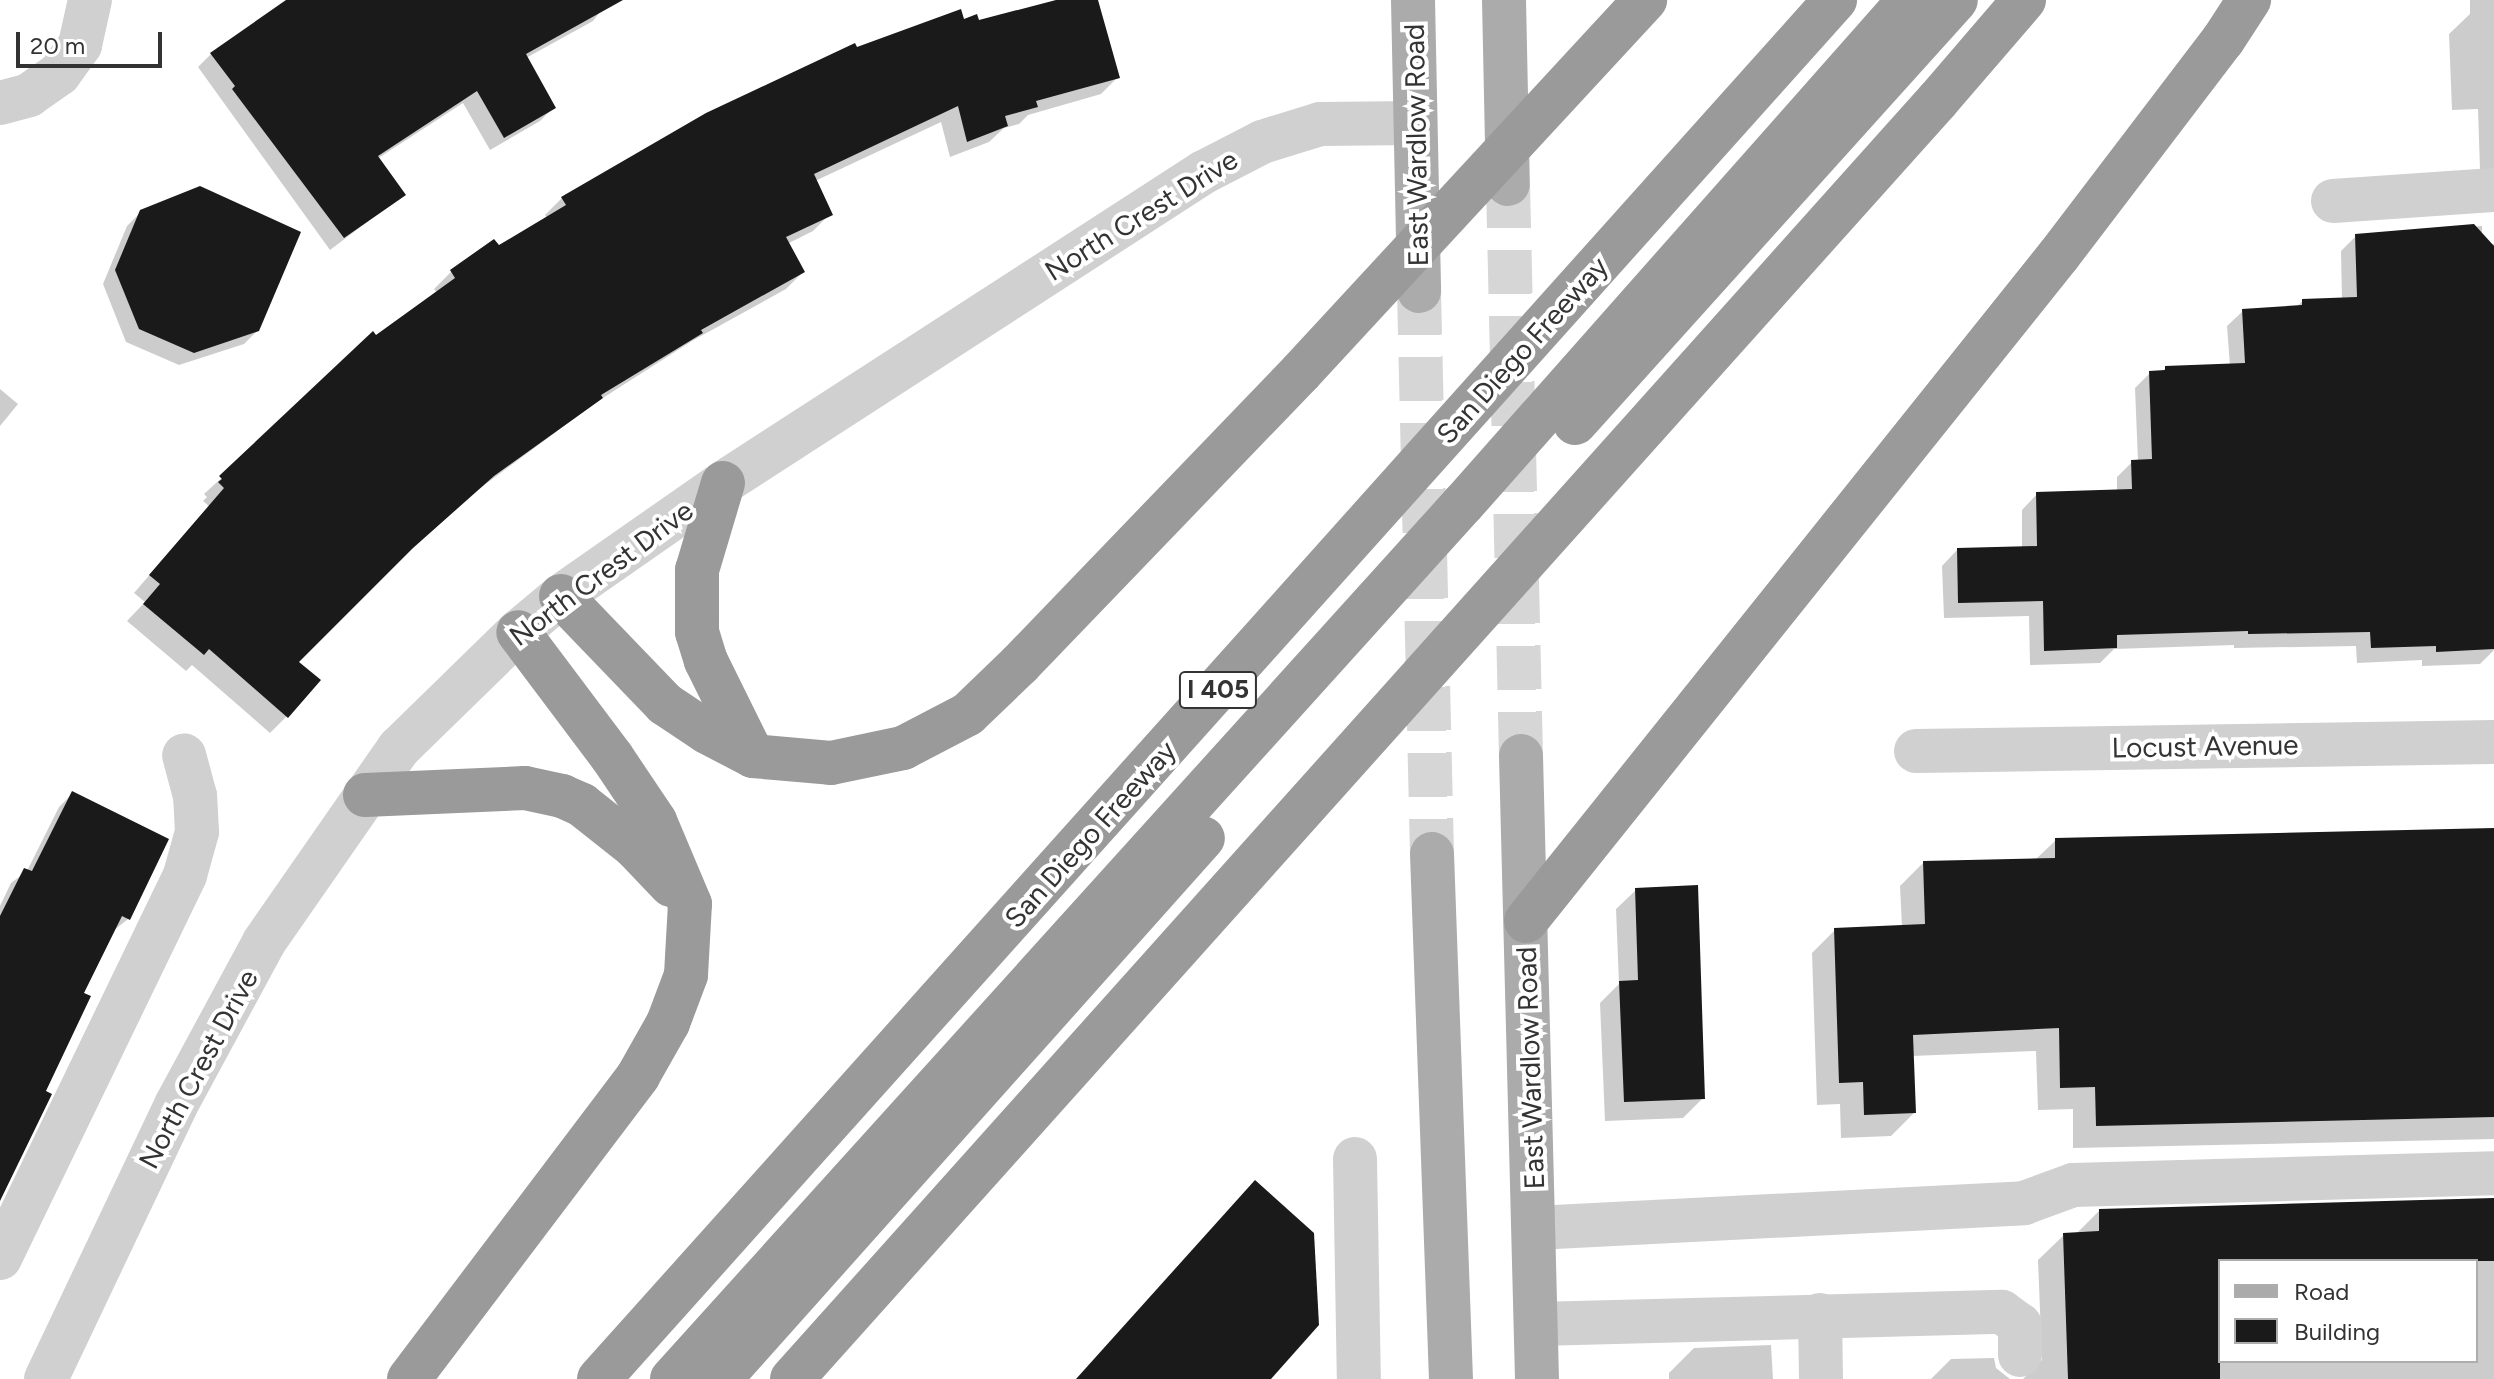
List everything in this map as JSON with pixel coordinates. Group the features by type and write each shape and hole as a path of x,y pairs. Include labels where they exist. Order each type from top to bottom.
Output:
{"highway":[{"path":"561,596 665,704 707,732 753,756 831,763 903,748 968,714 1301,372 1645,0"},
{"name":"San Diego Freeway","path":"599,1379 1835,0"},
{"path":"672,1379 1495,469 1909,0"},
{"path":"720,1379 1488,516 1692,298 1956,0"},
{"path":"792,1379 1907,136 2024,0"},
{"path":"1526,921 2059,255 2223,40 2249,0"},
{"path":"723,483 697,570 697,632 706,661 753,756"},
{"path":"409,1379 638,1076 668,1023 686,975 690,904 655,821 612,757 518,632"},
{"path":"365,795 525,788 562,796 582,805 634,846 690,904"}],"main road":[{"name":"East Wardlow Road","path":"1413,0 1419,291"},
{"path":"1504,0 1508,184"},
{"name":"East Wardlow Road","path":"1521,756 1537,1379"},
{"path":"1432,854 1451,1379"}],"street":[{"path":"0,103 29,95 59,74 80,45 90,0"},
{"name":"North Crest Drive","path":"46,1379 176,1105 264,942 399,748 518,632 561,596 723,483 1204,172 1251,148 1320,124 1415,123"},
{"path":"2333,201 2494,190"},
{"name":"Locust Avenue","path":"1916,751 2494,742"},
{"path":"0,1258 185,875 197,832 195,796 184,755"},
{"path":"1355,1159 1359,1379"},
{"path":"1535,1228 2024,1203 2073,1185 2494,1173"},
{"path":"1537,1324 2002,1312 2020,1325 2020,1355"},
{"path":"1820,1315 1821,1379"},
{"path":"1445,1379 1451,1379"}],"building":[{"path":"286,0 623,0 526,54 556,108 504,138 477,91 378,156 406,195 344,238 232,89 235,86 210,53"},
{"path":"1056,0 1098,0 1120,78 1036,101 1038,107 1005,116 1008,126 967,142 958,106 814,174 833,215 786,237 805,272 701,330 703,333 601,395 603,398 494,476 413,548 299,662 321,680 288,718 209,649 204,655 143,604 160,584 149,575 224,488 218,482 222,479 219,476 373,331 376,335 455,278 450,270 494,239 499,245 566,205 561,197 706,113 855,43 857,47 961,9 964,19 977,14 979,20"},
{"path":"200,186 301,232 259,331 194,353 139,329 115,270 140,210"},
{"path":"2474,224 2494,246 2494,649 2436,652 2436,646 2371,648 2370,632 2248,634 2248,631 2117,635 2117,648 2044,651 2043,601 1958,603 1957,548 2037,546 2036,492 2132,489 2131,460 2152,459 2149,371 2165,370 2165,366 2245,363 2242,309 2302,305 2302,299 2357,297 2355,234"},
{"path":"72,791 169,839 130,920 122,916 84,993 91,996 46,1091 52,1094 0,1201 0,916 24,868 32,871"},
{"path":"2494,828 2494,1117 2096,1126 2095,1087 2060,1088 2059,1028 1913,1035 1916,1113 1864,1115 1863,1082 1839,1083 1834,928 1925,924 1923,861 2055,858 2055,838"},
{"path":"1698,885 1705,1099 1624,1102 1619,981 1638,980 1635,888"},
{"path":"1255,1180 1314,1233 1319,1325 1271,1379 1076,1379"},
{"path":"2494,1198 2494,1261 2218,1259 2220,1379 2068,1379 2063,1233 2099,1231 2099,1209"}],"tunnel":[{"path":"1508,184 1521,756"},
{"path":"1419,291 1432,854"}]}
